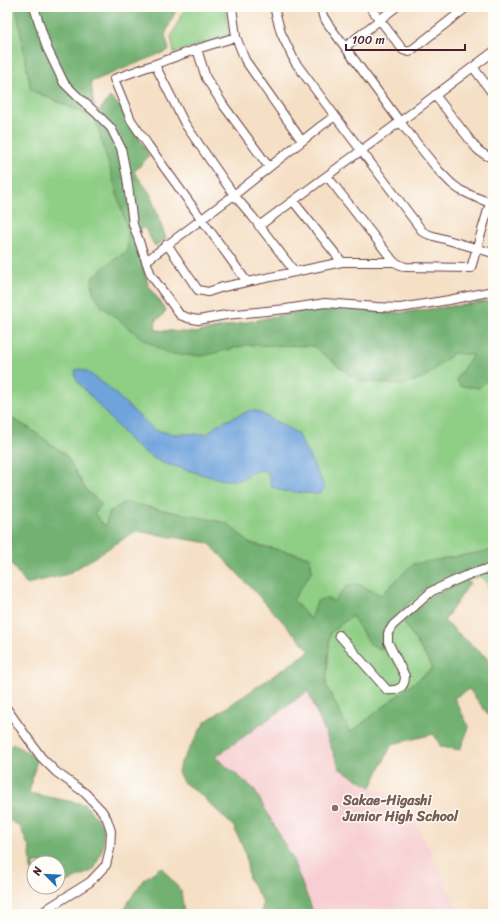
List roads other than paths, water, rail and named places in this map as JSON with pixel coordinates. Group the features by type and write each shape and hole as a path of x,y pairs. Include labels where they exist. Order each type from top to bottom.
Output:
{"street":[{"path":"34,7 47,48 64,83 110,128 121,148 127,178 133,224 151,276 180,315 198,320 226,315 286,309 325,303 400,308 493,291"},
{"path":"232,7 236,37 245,60 302,142"},
{"path":"274,7 281,33 295,62 423,232 493,253"},
{"path":"167,244 198,290 208,292 223,287 342,262 394,262 405,267 471,268 492,204 465,193 455,187 439,171 400,122 328,24 320,7"},
{"path":"370,7 403,50 409,52 467,7"},
{"path":"344,46 396,7"},
{"path":"236,37 197,49 114,79 131,120 247,282"},
{"path":"197,49 206,78 224,106 269,167"},
{"path":"259,226 493,52"},
{"path":"155,65 185,124 234,195 295,272"},
{"path":"473,67 493,94"},
{"path":"435,95 477,149 486,156 493,158"},
{"path":"146,261 234,195 335,116"},
{"path":"327,176 394,262"},
{"path":"293,201 342,262"},
{"path":"339,635 387,690 393,691 401,688 405,682 405,676 388,642 388,633 392,625 432,591 465,576 484,570 493,569"},
{"path":"7,709 41,758 56,772 85,793 102,811 107,818 111,831 110,849 106,865 90,882 41,914"}],"water":[{"path":"80,369 86,371 107,386 154,430 174,434 208,434 216,425 251,410 257,411 297,433 323,483 324,488 321,493 316,494 283,491 271,486 267,471 260,470 251,473 240,480 224,480 163,463 134,445 78,382 75,372 76,370"}],"place":[{"name":"Sakae-Higashi Junior High School","path":"335,808"}]}
